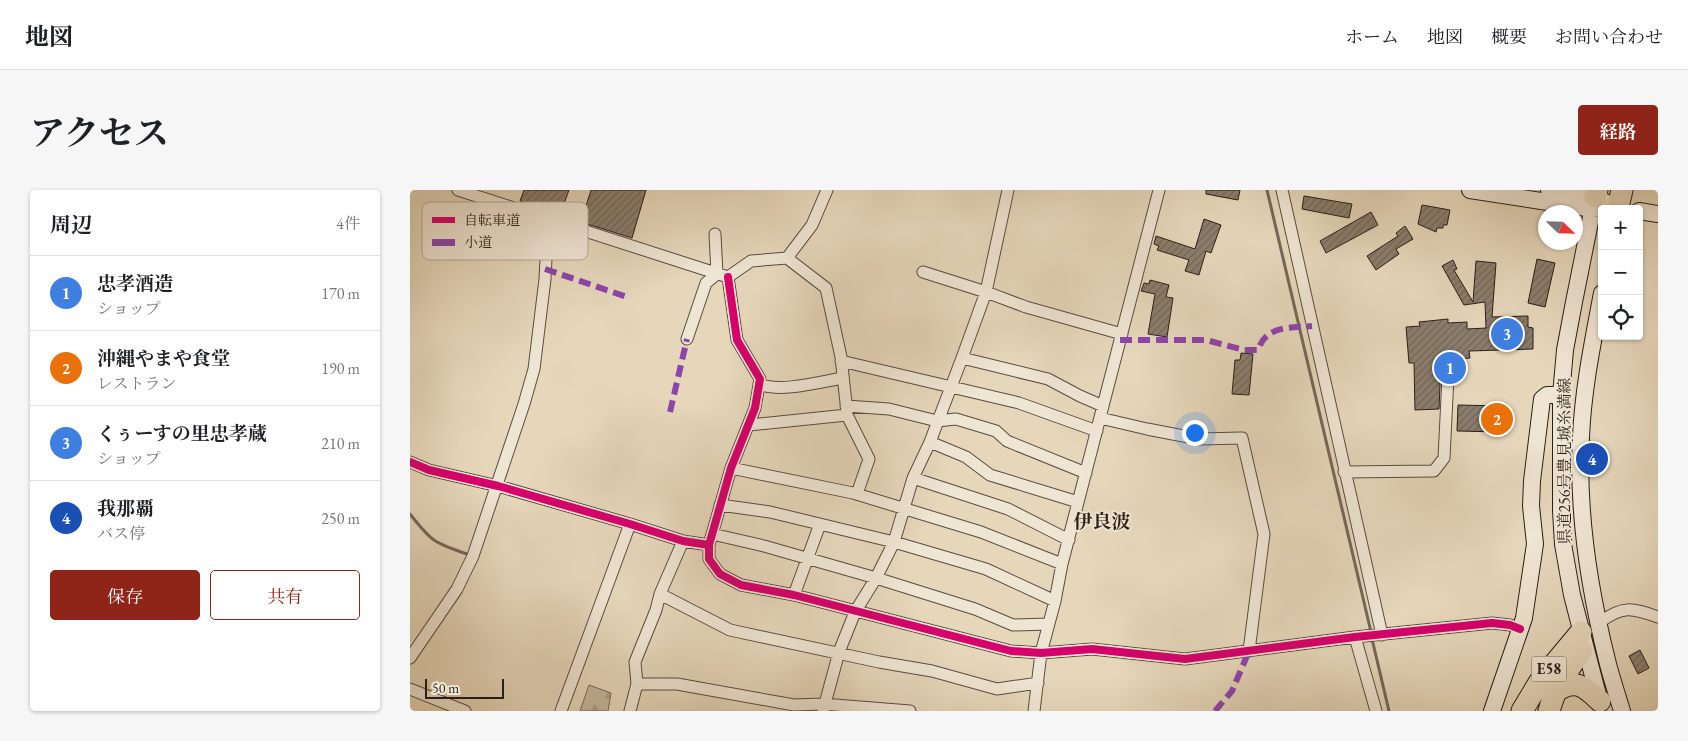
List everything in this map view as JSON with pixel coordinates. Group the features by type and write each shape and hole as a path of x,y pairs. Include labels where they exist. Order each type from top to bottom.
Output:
{"highway":[{"name":"E58","path":"1552,701 1564,674 1588,634"},
{"name":"E58","path":"1522,711 1545,674 1588,634"},
{"path":"1552,701 1560,688 1576,684 1585,688 1601,706"}],"main road":[{"path":"1470,190 1531,200 1595,199"},
{"path":"1549,190 1622,204"},
{"name":"県道256号豊見城糸満線","path":"1595,199 1577,284 1561,395 1561,511 1563,544 1572,595 1588,634 1608,662 1622,711"},
{"path":"1531,200 1541,205"},
{"path":"1643,212 1658,214"},
{"path":"1577,284 1579,250"},
{"name":"県道256号豊見城糸満線","path":"1601,706 1588,634 1587,554 1582,501 1581,457 1584,407 1592,347 1602,295"},
{"path":"1492,711 1524,618 1535,544 1531,506 1532,481 1542,399 1547,395 1561,395"}],"street":[{"path":"458,190 495,202"},
{"path":"787,258 812,224 827,190"},
{"path":"823,708 839,652 855,612 876,578 894,542 913,478 930,442 986,292 1008,190"},
{"path":"1034,711 1041,653 1055,602 1062,564 1159,190"},
{"path":"1282,190 1382,635"},
{"path":"588,232 722,275"},
{"path":"715,234 737,340 760,379 756,408 731,468 710,539 709,559 720,574 741,586 794,596 1010,651 1041,653 1092,649 1185,659 1355,637 1492,623 1510,625 1520,629"},
{"path":"687,339 706,283 751,261 787,258 826,288 841,362 846,411 868,459 857,494"},
{"path":"410,658 456,588 469,564 498,486 534,370 545,260"},
{"path":"923,272 1026,307 1122,334"},
{"path":"962,358 1048,379 1103,406"},
{"path":"841,362 1019,403 1097,430"},
{"path":"1344,472 1434,470 1444,458 1448,377"},
{"path":"759,384 767,388 843,378"},
{"path":"749,425 846,411 867,406 889,408 937,421 956,420 996,431 1007,441 1086,473"},
{"path":"1100,418 1199,439 1242,438 1264,534 1249,651"},
{"path":"930,442 966,457 990,475 1078,502"},
{"path":"410,462 429,470 498,486 683,541 710,539 764,546 975,609 1014,625 1048,624"},
{"path":"731,468 857,494 982,532 1062,564"},
{"path":"913,478 1008,509 1069,540"},
{"path":"720,505 770,512 894,542 986,569 1055,602"},
{"path":"561,711 630,524"},
{"path":"794,596 820,524"},
{"path":"630,711 637,684 635,662 656,610 660,594 683,541"},
{"path":"660,594 730,630 932,672 997,689 1038,683"},
{"path":"1588,634 1610,615 1628,609 1640,611 1658,618"},
{"path":"1355,637 1376,711"},
{"path":"637,684 677,684 794,705 823,708 910,711"},
{"path":"410,689 465,711"}],"green space":[{"path":"589,685 611,693 608,711 580,711"}],"building":[{"path":"524,190 569,190 565,202 520,201"},
{"path":"591,190 646,190 632,238 588,224 587,202"},
{"path":"1206,190 1240,190 1238,200 1206,194"},
{"path":"1304,196 1352,204 1349,218 1302,209"},
{"path":"1422,205 1450,210 1447,225 1443,225 1443,228 1437,228 1436,232 1418,224"},
{"path":"1371,212 1378,225 1326,253 1320,241"},
{"path":"1204,219 1221,225 1211,253 1206,251 1199,275 1185,271 1189,260 1157,250 1159,246 1154,244 1156,236 1195,249"},
{"path":"1405,226 1413,239 1396,249 1399,254 1376,270 1367,256 1398,236 1396,233"},
{"path":"1537,259 1555,263 1545,307 1528,303"},
{"path":"1453,260 1457,269 1454,270 1473,302 1476,261 1496,263 1492,317 1528,316 1528,327 1533,328 1533,349 1469,351 1470,358 1441,361 1439,409 1415,410 1414,363 1409,363 1406,327 1420,326 1419,322 1448,319 1448,323 1467,322 1467,329 1486,328 1485,302 1464,305 1442,266"},
{"path":"1150,280 1169,285 1166,297 1173,298 1167,337 1148,334 1155,294 1141,291 1144,283 1149,284"},
{"path":"1241,353 1253,354 1249,395 1232,394 1235,360 1240,360"},
{"path":"1458,405 1502,406 1502,432 1457,431"},
{"path":"1640,650 1649,668 1638,674 1629,656"}],"waterway":[{"path":"1267,190 1371,632"},
{"path":"410,514 434,540 467,554"},
{"path":"1372,639 1389,711"}],"marked path":[{"path":"545,269 627,297"},
{"path":"1120,340 1206,340 1244,350 1258,350 1262,342 1273,332 1280,329 1312,326"},
{"path":"670,412 687,339"},
{"path":"1215,711 1232,691 1249,651"}],"cycle path":[{"path":"410,462 429,470 498,486 683,541 709,545 731,468 755,408 760,379 737,340 728,277"},
{"path":"709,545 709,559 720,574 741,585 794,595 1011,651 1041,653 1092,649 1185,659 1355,637 1492,623 1510,625 1520,629"}],"place":[{"name":"くぅーすの里忠孝蔵","path":"1507,334"},
{"name":"忠孝酒造","path":"1450,368"},
{"name":"沖縄やまや食堂","path":"1497,419"},
{"name":"我那覇","path":"1592,459"}],"district":[{"name":"伊良波","path":"1102,521"}]}
